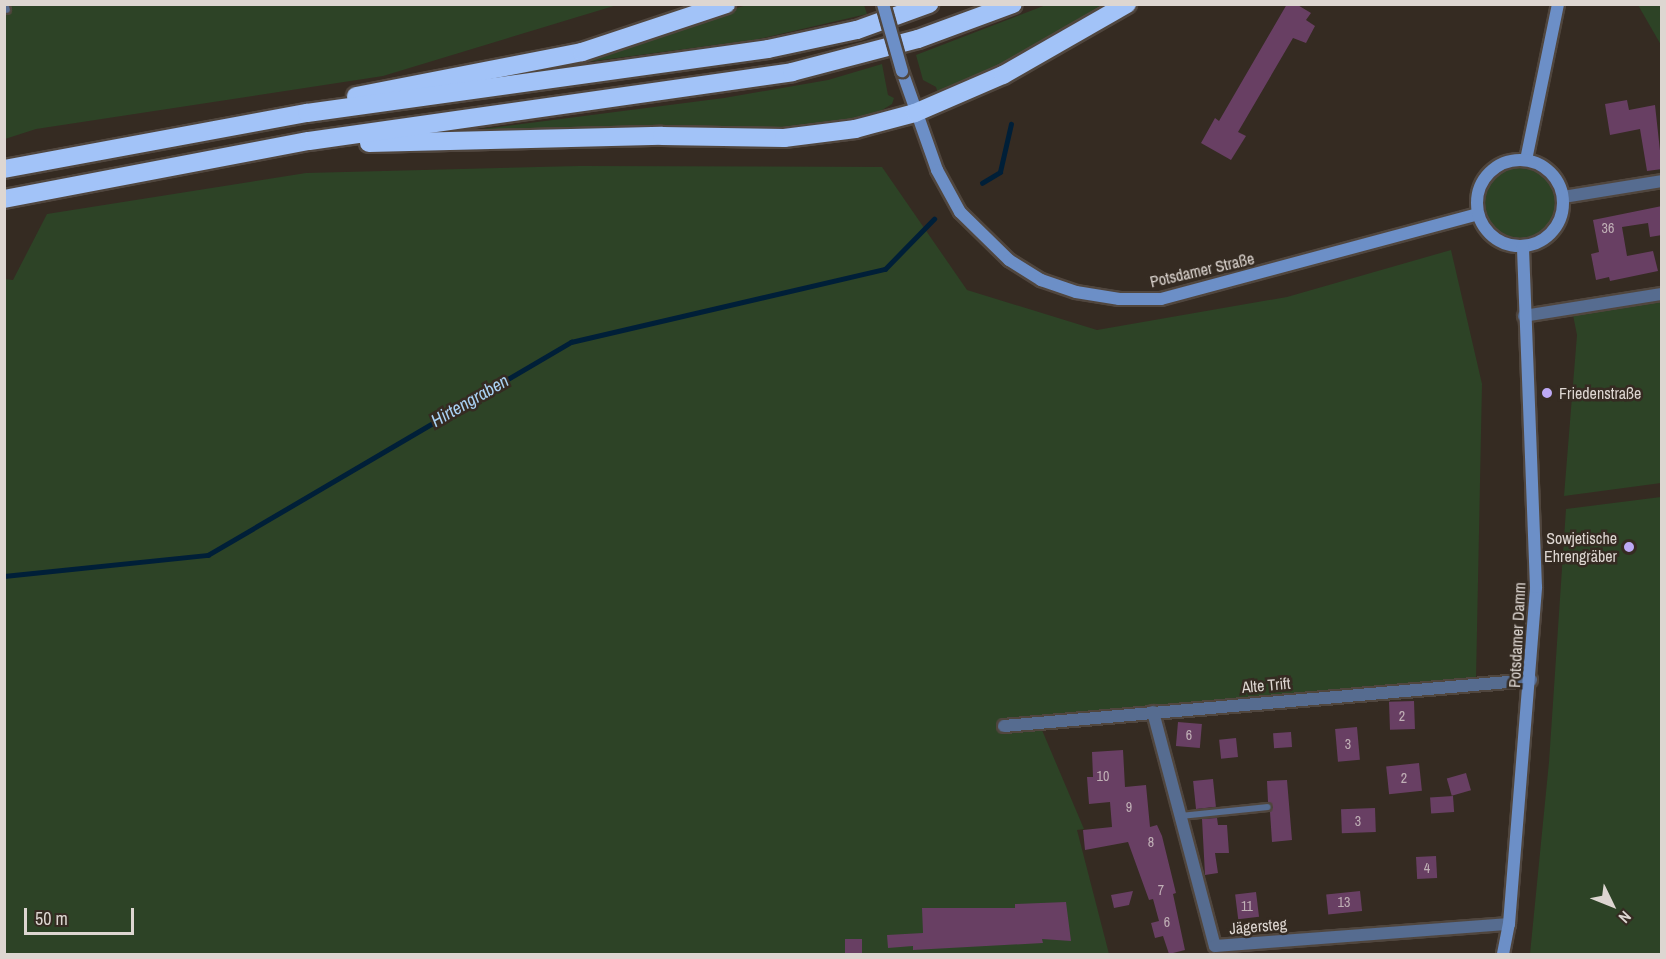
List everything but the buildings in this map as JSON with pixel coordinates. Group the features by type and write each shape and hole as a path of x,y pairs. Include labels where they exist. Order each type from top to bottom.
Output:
{"highway":[{"path":"307,113 344,98 582,52 726,4"},
{"path":"4,169 307,113 768,49 857,30 929,4"},
{"path":"4,199 309,141 792,72 918,39 1013,4"},
{"path":"309,141 662,136 784,138 855,129 915,113 1003,75 1127,4"}],"street":[{"name":"Potsdamer Straße","path":"883,4 915,113 937,170 960,212 984,239 1041,280 1094,297 1161,299 1203,290 1478,214"},
{"path":"1526,160 1558,4"},
{"path":"1512,160 1526,160 1551,172 1563,197 1558,225 1537,243 1523,246 1500,241 1483,225 1478,214 1481,186 1488,174 1512,160"},
{"path":"1563,197 1662,181"},
{"name":"Potsdamer Damm","path":"1503,954 1509,924 1531,680 1537,544 1524,316 1523,246"},
{"path":"1524,316 1662,294"},
{"name":"Alte Trift","path":"1004,726 1153,711 1531,680"},
{"name":"Jägersteg","path":"1153,711 1215,946 1509,924"}],"lane":[{"path":"1181,816 1268,807"}],"green space":[{"path":"4,5 617,5 383,76 36,129 5,139"},
{"path":"747,5 864,5 867,14 754,40 518,71"},
{"path":"1046,5 1118,5 1038,50 938,94 936,87 923,80 916,55"},
{"path":"1638,5 1661,5 1661,45"},
{"path":"882,64 888,95 894,98 892,104 874,115 827,127 791,132 482,129 724,98 828,80"},
{"path":"579,166 882,167 967,290 1097,330 1287,297 1451,250 1482,384 1476,679 1039,723 1084,829 1077,830 1109,954 5,954 4,279 13,280 47,214 306,173"},
{"path":"1520,168 1540,174 1550,184 1556,204 1550,224 1540,234 1520,240 1500,234 1490,224 1484,204 1490,184 1500,174"},
{"path":"1661,294 1661,483 1564,496 1577,335 1572,310"},
{"path":"1661,497 1661,954 1530,954 1549,762 1566,509"}],"waterway":[{"name":"Hirtengraben","path":"982,183 1000,172 1011,124"},
{"name":"Hirtengraben","path":"4,576 208,555 571,342 885,269 934,219"}],"place":[{"name":"Friedenstraße","path":"1547,393"},
{"name":"Sowjetische Ehrengräber","path":"1629,547"}]}
